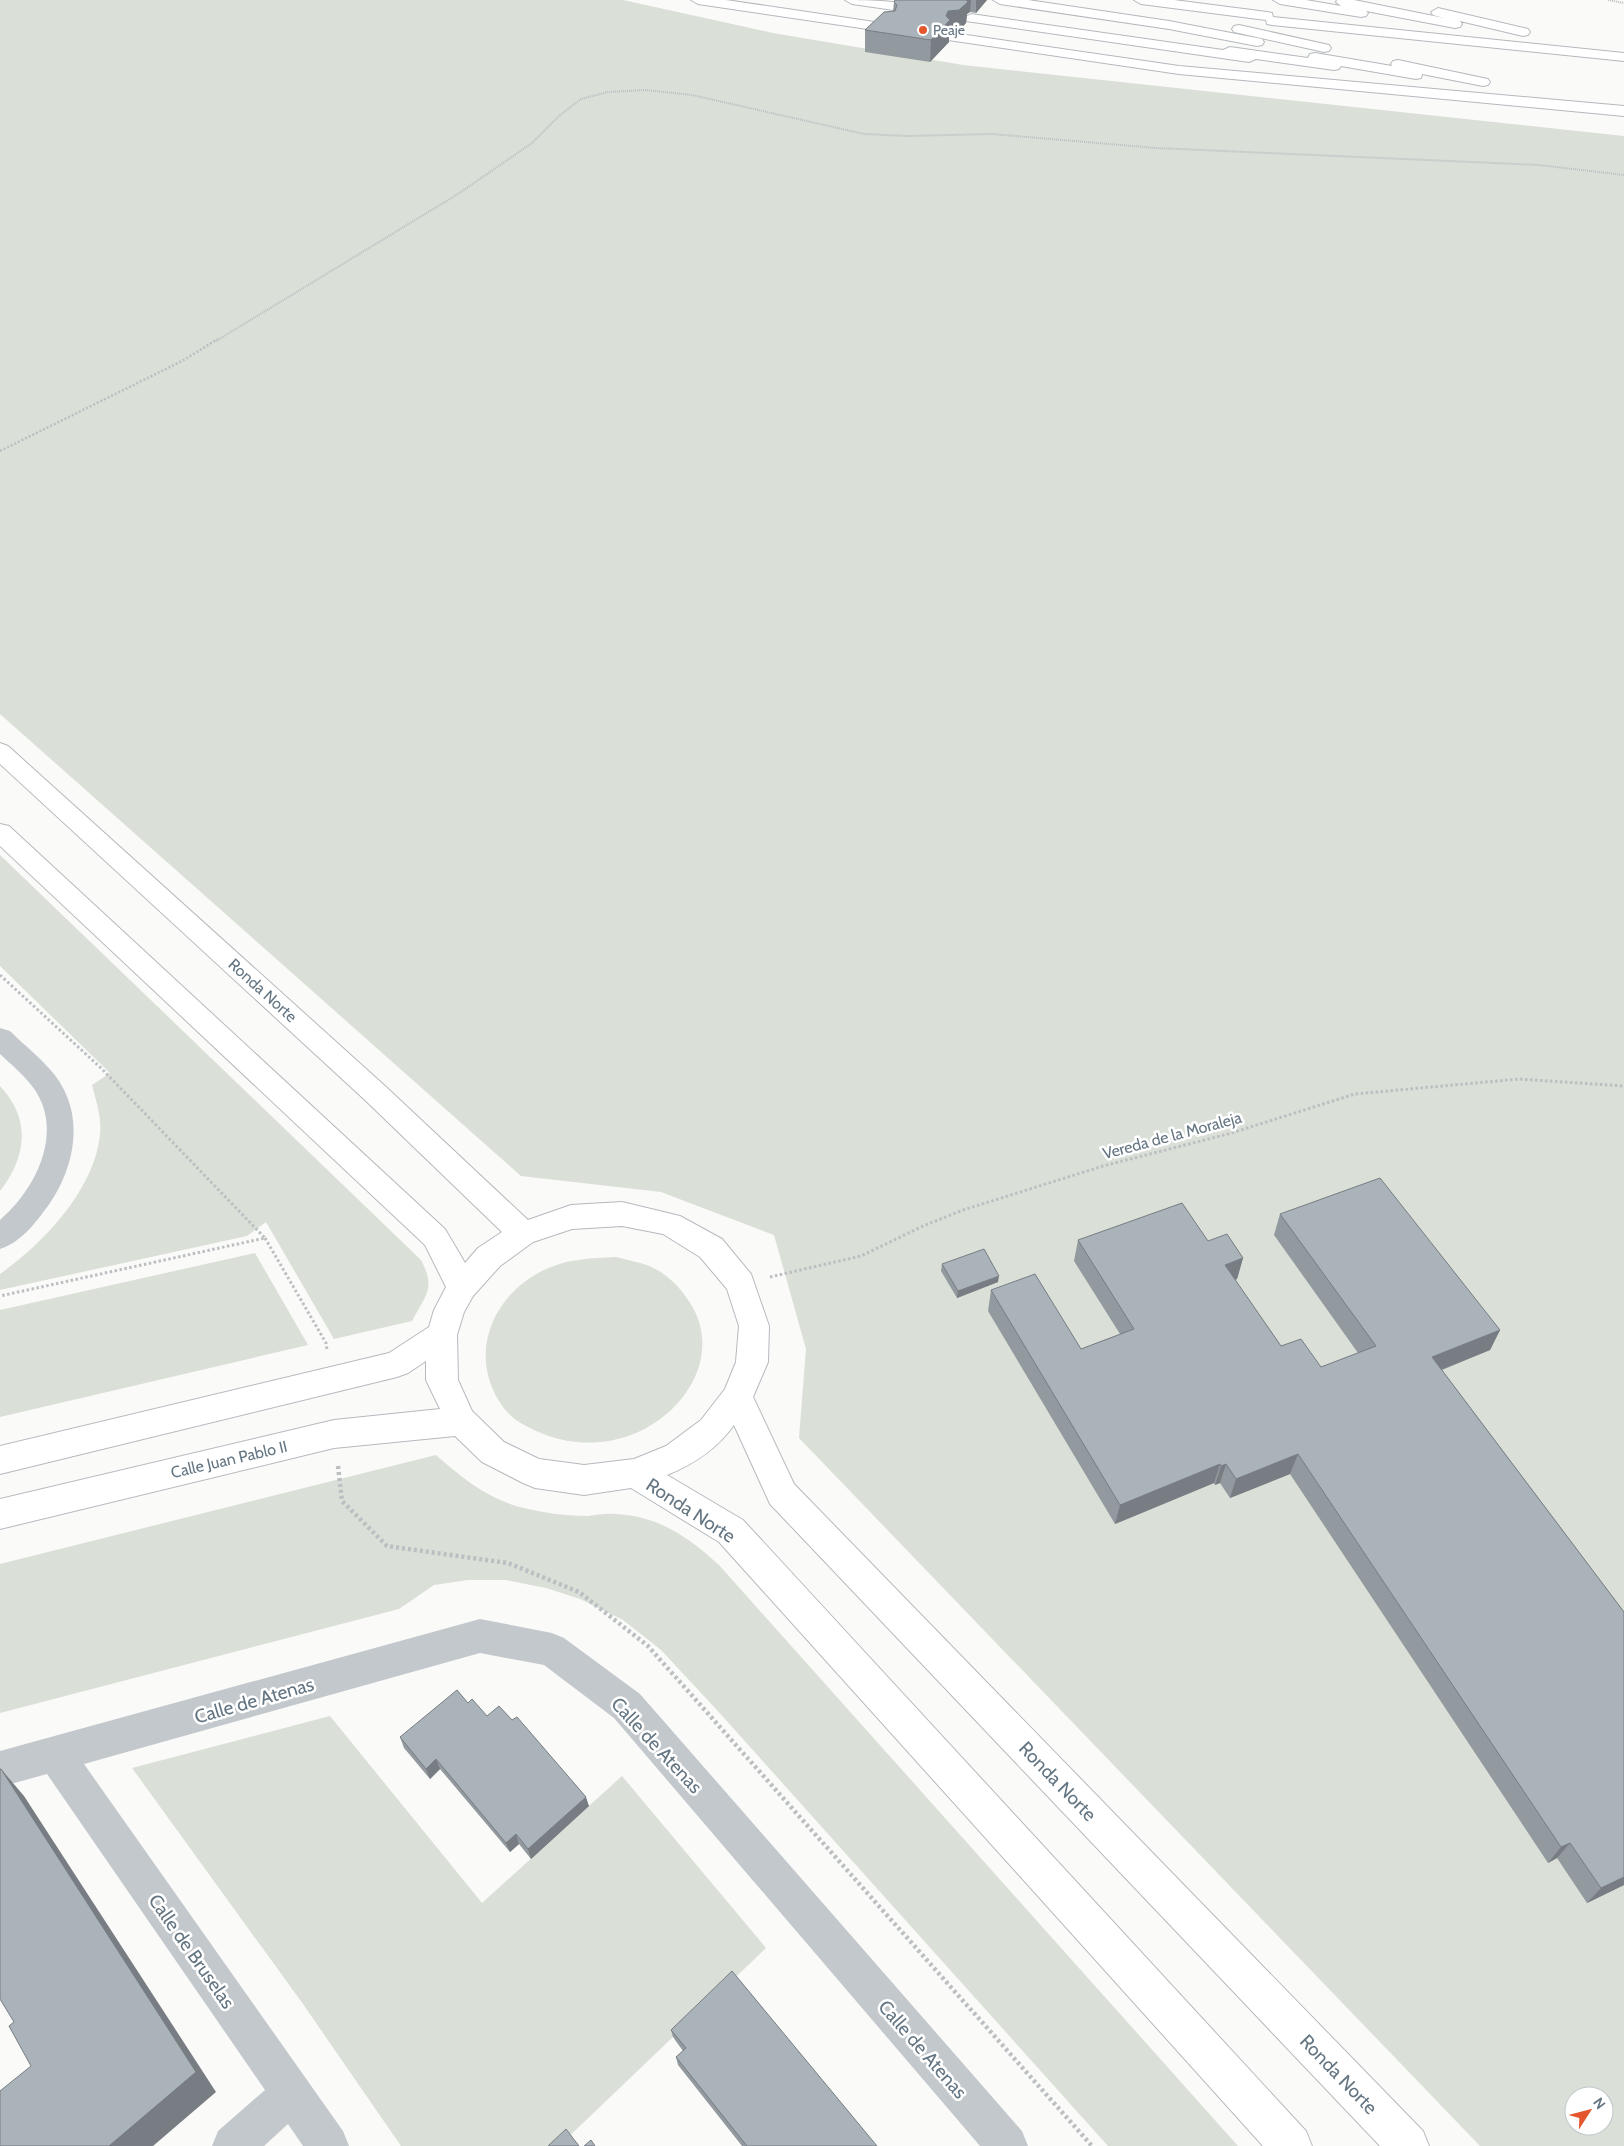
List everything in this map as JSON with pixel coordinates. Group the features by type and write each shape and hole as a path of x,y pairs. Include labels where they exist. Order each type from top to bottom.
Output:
{"main road":[{"path":"698,0 900,16"},
{"path":"734,0 900,16"},
{"path":"774,0 900,16"},
{"path":"887,0 900,16"},
{"path":"1000,0 1169,25 1593,106"},
{"path":"1033,0 1165,20 1593,106"},
{"path":"1071,0 1168,14 1593,106"},
{"path":"1141,0 1624,56"},
{"path":"1174,0 1624,56"},
{"path":"1213,0 1624,56"},
{"path":"1250,0 1624,56"},
{"path":"1280,0 1624,56"},
{"path":"1309,0 1624,56"},
{"path":"1331,0 1624,56"},
{"path":"1347,0 1624,56"},
{"path":"1364,0 1624,56"},
{"path":"1385,0 1624,56"},
{"path":"846,2 900,16"},
{"path":"1125,3 1200,14 1624,56"},
{"path":"1593,106 1179,70 969,20 1593,106 1624,111"},
{"name":"Ronda Norte","path":"0,751 375,1093 523,1234"},
{"path":"0,832 434,1237 462,1287"},
{"name":"Ronda Norte","path":"622,1214 670,1224 711,1248 740,1283 754,1326 752,1362 738,1398 712,1430 677,1456 635,1473 584,1480 535,1473 492,1452 461,1421 442,1380 442,1335 449,1310 462,1287 489,1257 523,1234 571,1217 622,1214"},
{"path":"0,1460 397,1364 442,1335"},
{"name":"Ronda Norte","path":"738,1398 782,1494 1408,2146"},
{"name":"Calle Juan Pablo II","path":"0,1514 334,1434 461,1421"},
{"name":"Ronda Norte","path":"635,1473 731,1531 1291,2146"}],"street":[{"path":"0,1038 48,1086 57,1108 62,1132 58,1160 42,1193 16,1224 0,1237"},
{"name":"Calle de Atenas","path":"0,1769 480,1636 552,1650 627,1706 1007,2146"},
{"name":"Calle de Bruselas","path":"56,1755 328,2146"},
{"path":"233,2146 291,2094"}],"path":[{"path":"1608,0 1624,3"},
{"path":"0,451 182,361 458,194 532,143 559,116 581,99 608,92 645,90 692,95 864,134 907,136 992,134 1156,148 1539,165 1624,176"},
{"path":"0,975 101,1068 265,1238 0,1296"},
{"name":"Vereda de la Moraleja","path":"740,1283 861,1256 923,1226 963,1210 1104,1166 1228,1134 1355,1094 1519,1079 1624,1086"}],"shaded area":[{"path":"0,0 623,0 773,33 963,65 1624,136 1624,2146 1480,2146 799,1438 806,1349 774,1235 661,1192 521,1176 0,714"},
{"path":"0,855 421,1260 428,1278 428,1285 425,1297 412,1321 334,1339 266,1222 247,1236 0,1290 0,1274 16,1262 49,1231 78,1195 96,1155 100,1134 100,1122 92,1085 110,1073 0,966"},
{"path":"0,1086 17,1111 21,1124 22,1138 16,1164 0,1191"},
{"path":"255,1253 308,1345 0,1417 0,1310"},
{"path":"616,1257 655,1269 674,1283 686,1297 697,1317 702,1338 701,1358 694,1378 684,1396 669,1412 651,1425 621,1438 600,1442 567,1441 528,1427 503,1407 492,1387 487,1367 486,1348 490,1328 499,1310 511,1294 527,1280 546,1269 571,1261"},
{"path":"436,1455 477,1487 499,1500 524,1508 564,1515 612,1514 645,1519 684,1537 719,1565 1238,2146 1108,2146 661,1650 623,1620 580,1599 546,1588 506,1580 468,1580 434,1585 399,1609 0,1713 0,1564"},
{"path":"330,1716 482,1903 622,1776 766,1948 559,2146 401,2146 303,2004 132,1768"}],"building":[{"path":"895,0 966,0 968,2 959,10 948,11 946,16 950,20 931,40 865,30 884,12 895,11 897,5 894,2"},
{"path":"1380,1178 1500,1330 1432,1357 1624,1612 1624,1877 1601,1888 1570,1843 1561,1847 1298,1454 1236,1479 1226,1464 1221,1466 1220,1464 1120,1505 991,1290 1035,1274 1081,1349 1134,1329 1078,1240 1182,1203 1208,1241 1227,1234 1243,1258 1225,1265 1281,1346 1301,1339 1321,1367 1376,1346 1280,1214"},
{"path":"984,1249 999,1276 958,1291 942,1264"},
{"path":"457,1690 468,1703 472,1699 487,1716 499,1706 512,1720 517,1717 586,1797 528,1849 516,1834 506,1843 436,1759 426,1769 400,1737"},
{"path":"0,1769 196,2072 109,2146 0,2146 0,2091 31,2066 9,2026 14,2022 0,1999"},
{"path":"732,1971 877,2146 747,2146 676,2057 686,2048 671,2030"},
{"path":"566,2129 579,2146 548,2146"},
{"path":"591,2140 595,2146 584,2146"}],"tunnel":[{"path":"916,27 957,33"}],"place":[{"name":"Peaje","path":"923,30"}]}
